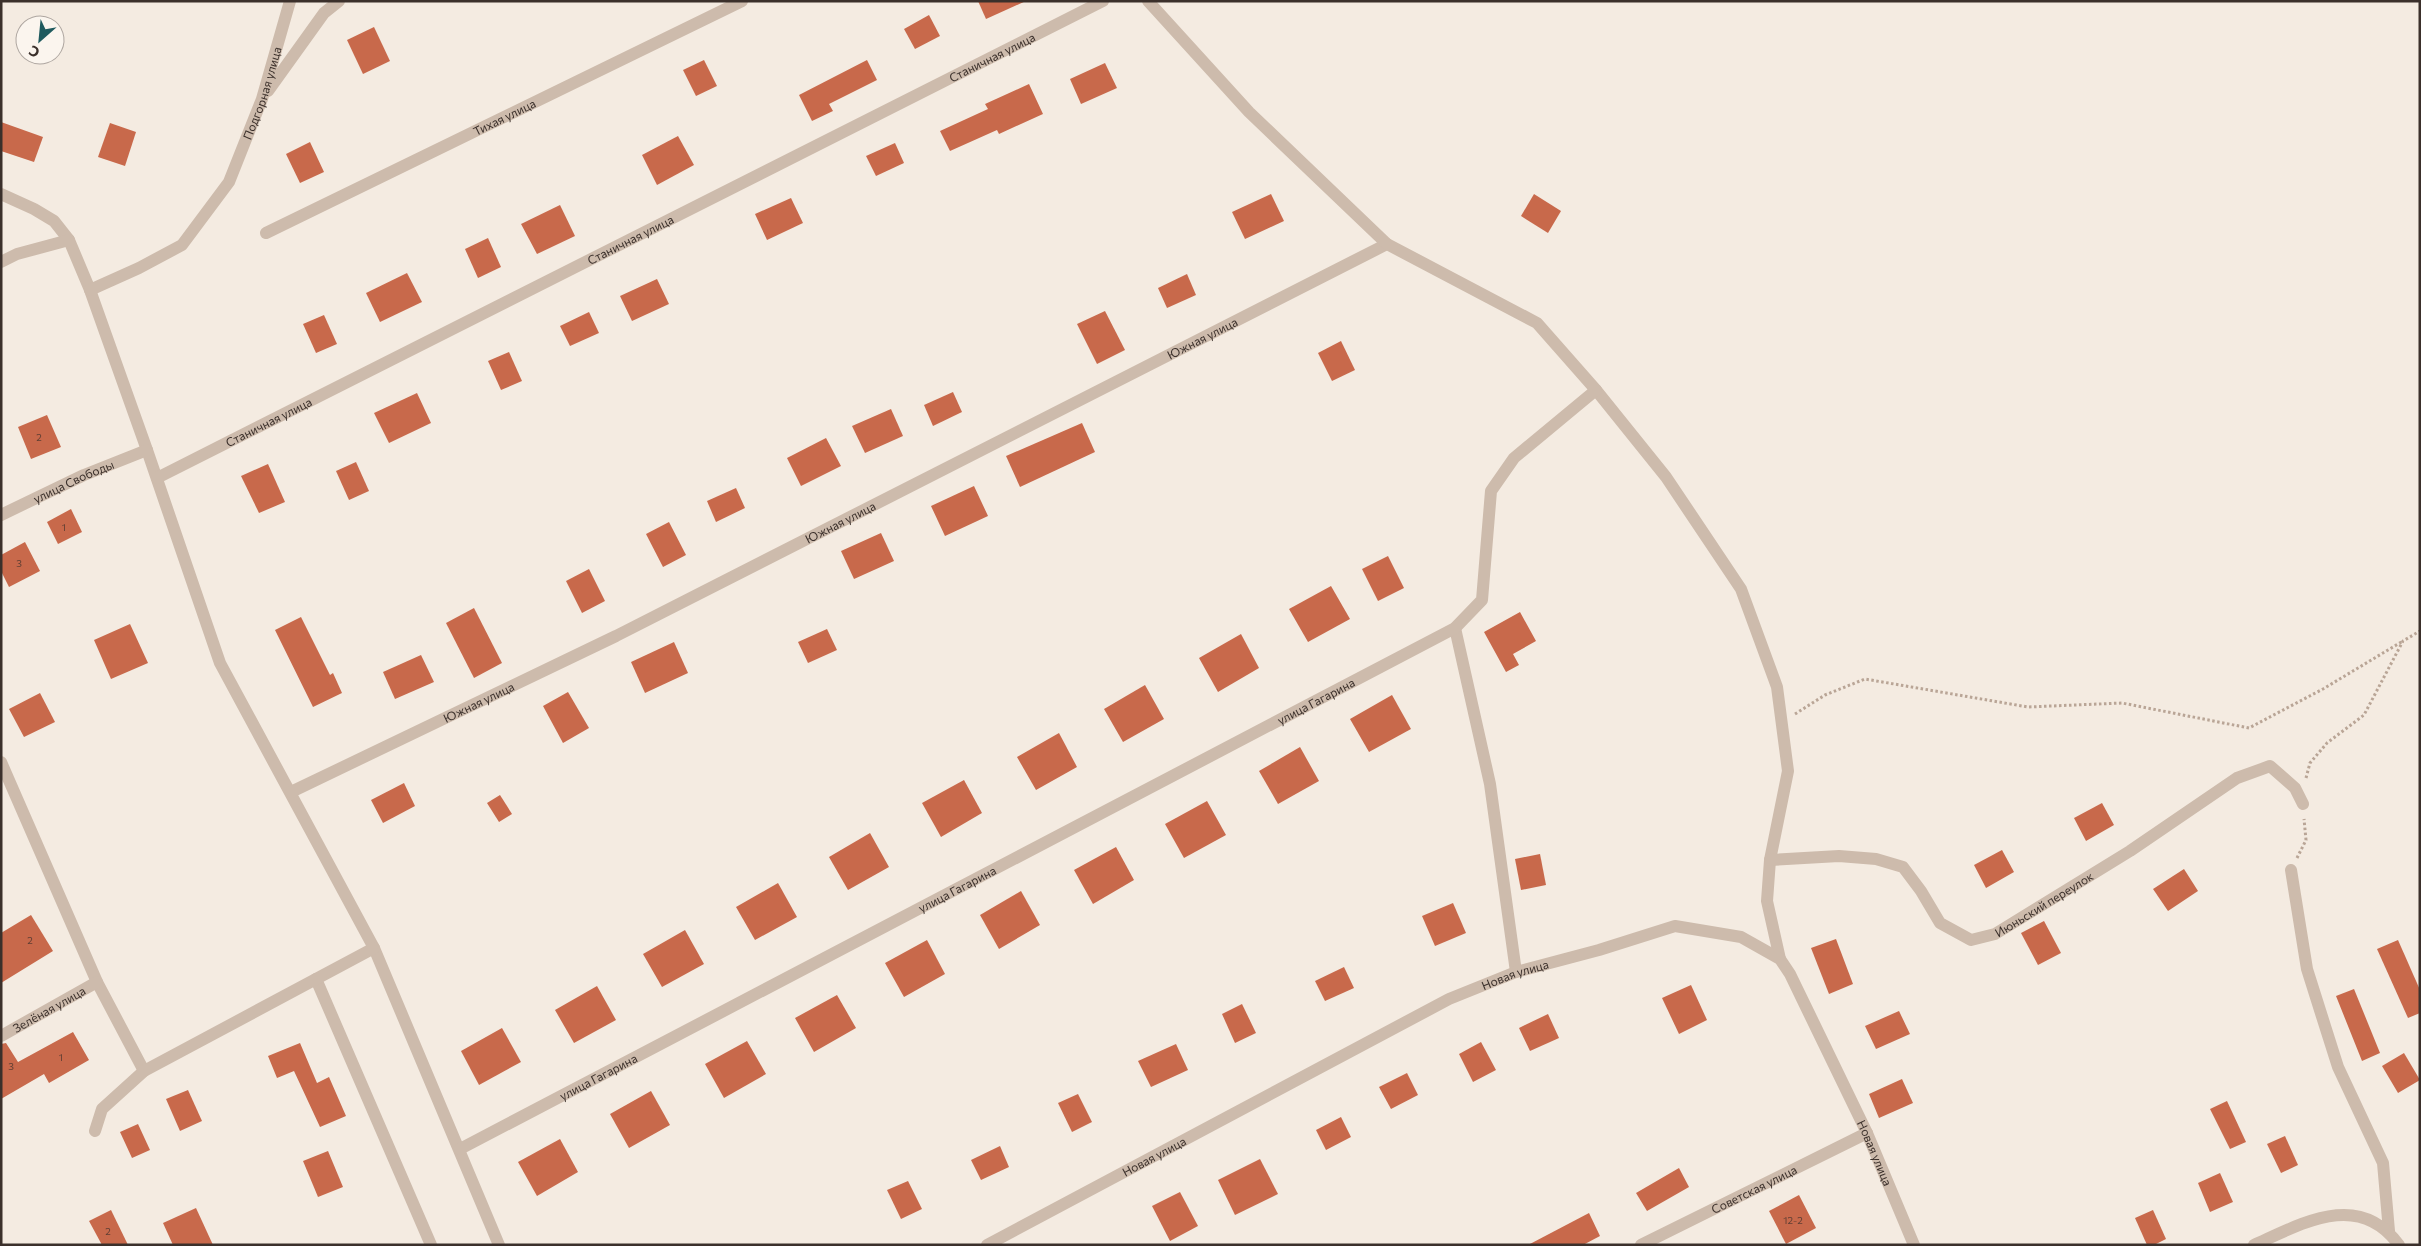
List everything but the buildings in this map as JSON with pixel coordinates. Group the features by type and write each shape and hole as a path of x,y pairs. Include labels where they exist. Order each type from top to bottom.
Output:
{"street":[{"name":"Подгорная улица","path":"90,290 139,268 182,245 229,182 262,99 290,1"},
{"path":"262,99 324,12 339,1"},
{"name":"Тихая улица","path":"266,234 742,1"},
{"name":"Станичная улица","path":"157,478 1103,1"},
{"path":"1148,1 1249,112 1387,244 1537,323 1596,390 1666,477 1741,589 1777,687 1788,771 1770,860 1767,901 1780,959"},
{"path":"1,194 34,209 54,221 70,240 90,290 157,478 220,663 374,948 500,1245"},
{"path":"1,262 17,254 70,240"},
{"name":"Южная улица","path":"291,792 616,636 1387,244"},
{"name":"улица Гагарина","path":"460,1149 1455,628 1482,600 1491,491 1514,458 1596,390"},
{"name":"улица Свободы","path":"1,515 84,475 147,450"},
{"path":"1455,628 1490,784 1516,972"},
{"path":"1,762 97,982 144,1071"},
{"name":"Июньский переулок","path":"1770,860 1839,856 1876,860 1903,867 1921,890 1940,923 1970,940 1995,934 2130,851 2237,778 2270,766 2295,788 2303,804"},
{"path":"2290,870 2307,968 2338,1067 2383,1163 2389,1230 2399,1245"},
{"name":"Новая улица","path":"986,1245 1449,999 1516,972 1599,950 1675,926 1741,937 1780,959 1790,974 1867,1133 1914,1245"},
{"path":"95,1131 102,1110 144,1071 374,948"},
{"path":"316,979 431,1245"},
{"name":"Зелёная улица","path":"1,1036 97,982"},
{"name":"Советская улица","path":"1641,1245 1867,1133"},
{"path":"2254,1245 2316,1217 2360,1215 2389,1230"}],"path":[{"path":"1782,722 1825,695 1864,679 2028,707 2122,703 2249,728 2324,689 2420,630"},
{"path":"2290,870 2306,840 2302,789 2310,763 2327,743 2364,715 2403,641"}]}
